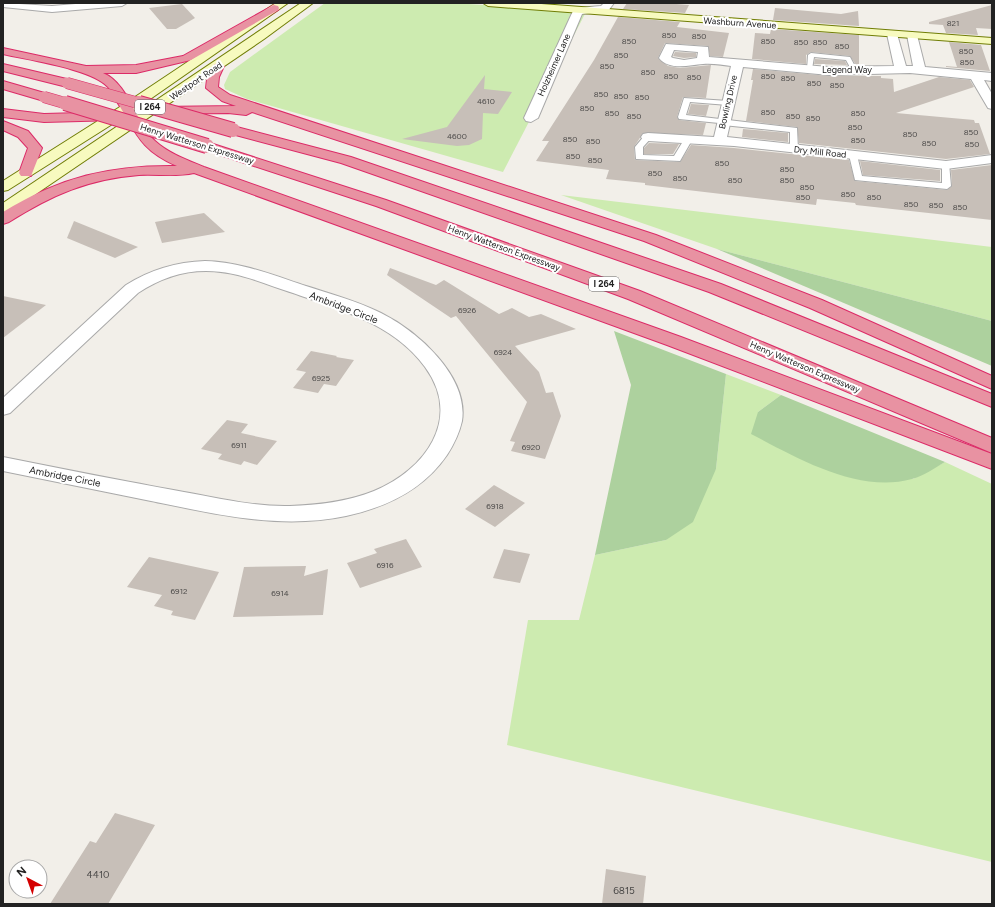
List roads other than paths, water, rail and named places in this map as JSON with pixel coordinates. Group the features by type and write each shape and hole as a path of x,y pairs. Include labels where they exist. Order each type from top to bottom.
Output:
{"highway":[{"path":"3,51 80,68 104,70 136,69 160,65 187,58 279,5"},
{"path":"218,66 213,77 212,88 226,98 267,113 650,238 816,304 992,383"},
{"name":"I 264","path":"3,67 67,83 346,160 708,285 992,401"},
{"path":"80,68 101,76 112,84 136,114 149,143 169,157 199,170 674,341 992,462"},
{"name":"Henry Watterson Expressway","path":"3,85 207,146 381,204 634,295 992,446"},
{"path":"3,113 44,118 115,116 228,109 267,113"},
{"path":"3,125 23,134 36,148 26,173"},
{"path":"3,218 59,188 90,178 127,172 152,170 199,170"}],"main road":[{"name":"Westport Road","path":"136,114 218,66 308,3"},
{"name":"Washburn Avenue","path":"488,3 578,11 992,41"},
{"name":"Westport Road","path":"3,210 136,114 279,5"},
{"path":"3,187 115,116"}],"street":[{"path":"3,4 48,8 111,9 122,3"},
{"path":"578,11 604,9 609,3"},
{"name":"Holzheimer Lane","path":"531,118 578,11"},
{"path":"892,34 901,69"},
{"path":"912,35 920,70"},
{"name":"Legend Way","path":"703,60 809,69 901,69 992,77"},
{"name":"Bowling Drive","path":"719,142 738,63"},
{"path":"974,75 992,105"},
{"name":"Dry Mill Road","path":"648,138 719,142 946,165 992,159"},
{"name":"Ambridge Circle","path":"3,409 132,289 151,278 177,269 216,266 246,271 351,307 375,317 418,346 437,369 449,392 454,413 450,433 440,452 424,470 406,485 380,498 354,506 324,512 252,513 3,464"}],"lane":[{"path":"728,103 687,100 682,117 794,130 794,149"},
{"path":"648,138 639,147 639,157 677,159 688,140"},
{"path":"853,155 858,178 947,186 946,165"}]}
